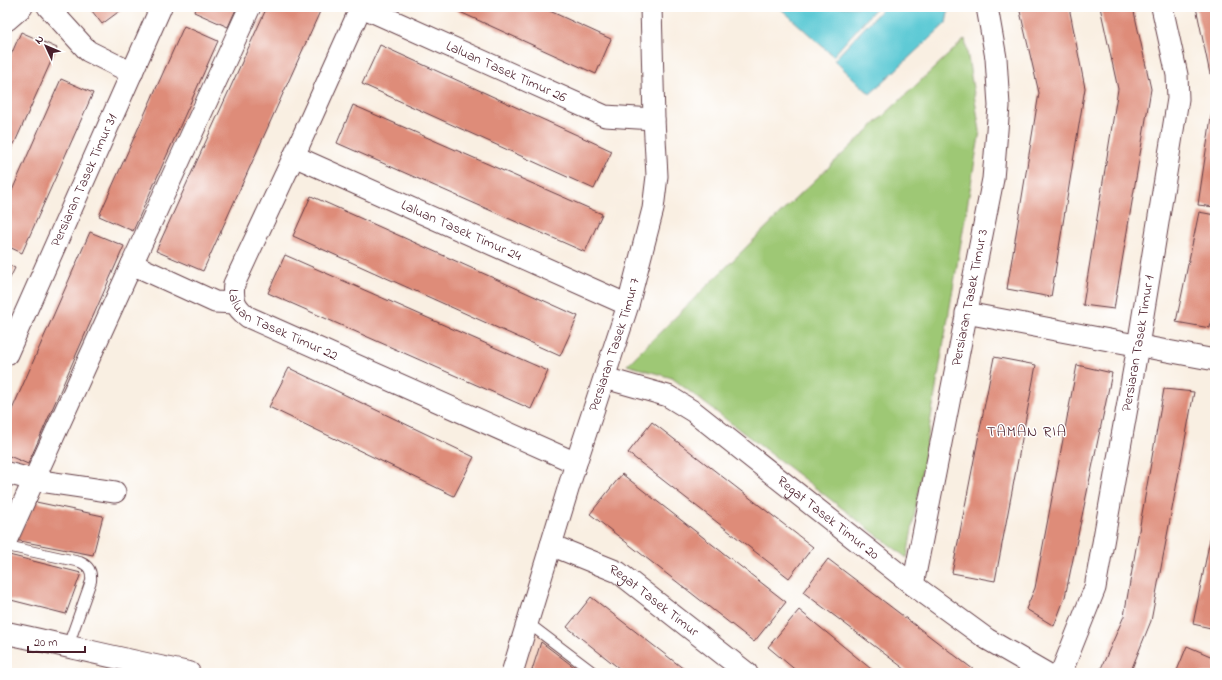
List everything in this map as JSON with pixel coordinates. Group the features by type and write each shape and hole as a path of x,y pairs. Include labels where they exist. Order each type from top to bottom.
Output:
{"street":[{"path":"7,20 22,7"},
{"path":"48,7 88,51 132,73"},
{"name":"Persiaran Tasek Timur 31","path":"7,354 161,7"},
{"path":"7,539 250,7"},
{"name":"Laluan Tasek Timur 26","path":"362,7 604,116 654,119"},
{"name":"Laluan Tasek Timur 22","path":"362,7 234,284 233,294 235,303 240,311 248,317 576,463"},
{"name":"Persiaran Tasek Timur 7","path":"512,673 576,463 628,305 653,209 657,176 651,7"},
{"name":"Persiaran Tasek Timur 3","path":"913,585 992,179 999,106 996,58 987,7"},
{"name":"Persiaran Tasek Timur 1","path":"1060,673 1095,588 1138,346 1178,99 1177,75 1162,7"},
{"name":"Laluan Tasek Timur 24","path":"294,156 628,305"},
{"path":"132,264 215,302 235,303"},
{"path":"966,313 1215,360"},
{"name":"Regat Tasek Timur 20","path":"605,378 668,396 694,412 913,585 987,639 1046,673"},
{"path":"7,473 34,480 115,492"},
{"name":"Regat Tasek Timur","path":"551,545 618,572 747,673"},
{"path":"7,633 68,646 135,668 189,673"}],"lane":[{"path":"7,546 80,562 86,564 90,569 92,575 91,581 68,646"},
{"path":"528,623 594,673"}],"shaded area":[{"path":"527,621 595,673 509,673"}],"green space":[{"path":"965,39 980,131 907,558 672,378 627,365 795,199"}],"water":[{"path":"779,7 877,7 833,56"},
{"path":"884,7 946,7 948,13 946,23 870,94 834,60"}],"building":[{"path":"89,7 125,7 102,24"},
{"path":"196,7 237,7 228,27 194,12"},
{"path":"267,7 322,7 203,271 156,251"},
{"path":"449,7 541,7 611,39 596,74"},
{"path":"1019,7 1069,7 1085,88 1051,297 1007,289 1039,93"},
{"path":"1100,7 1133,7 1151,89 1114,309 1083,305 1118,89"},
{"path":"1196,7 1215,7 1215,73 1210,74"},
{"path":"184,26 218,41 133,231 99,216"},
{"path":"21,32 57,48 7,160 7,64"},
{"path":"380,45 612,151 594,189 362,84"},
{"path":"61,79 93,93 22,253 7,246 7,202"},
{"path":"1215,97 1215,207 1198,205"},
{"path":"353,105 602,214 585,252 337,143"},
{"path":"311,196 578,316 560,356 293,236"},
{"path":"1199,212 1215,215 1215,303 1210,328 1176,322"},
{"path":"90,232 124,246 28,464 7,455 7,421"},
{"path":"285,255 548,371 531,409 268,293"},
{"path":"7,264 15,268 7,284"},
{"path":"994,357 1036,365 995,581 952,573"},
{"path":"1077,365 1112,373 1065,597 1054,626 1026,609 1035,588"},
{"path":"289,368 474,457 454,496 269,407"},
{"path":"1164,389 1194,392 1151,621 1130,673 1099,673 1124,616"},
{"path":"652,422 813,547 789,578 628,453"},
{"path":"622,474 786,602 754,642 590,514"},
{"path":"36,502 103,516 93,555 15,540"},
{"path":"1215,519 1215,629 1193,624"},
{"path":"9,555 81,573 66,614 7,599 7,560"},
{"path":"828,559 978,673 910,673 803,592"},
{"path":"591,597 689,673 625,673 567,627"},
{"path":"799,610 876,673 799,673 768,647"},
{"path":"541,642 582,673 531,673"},
{"path":"1187,646 1215,658 1215,673 1176,673"}],"district":[{"name":"TAMAN RIA","path":"1027,432"}]}
